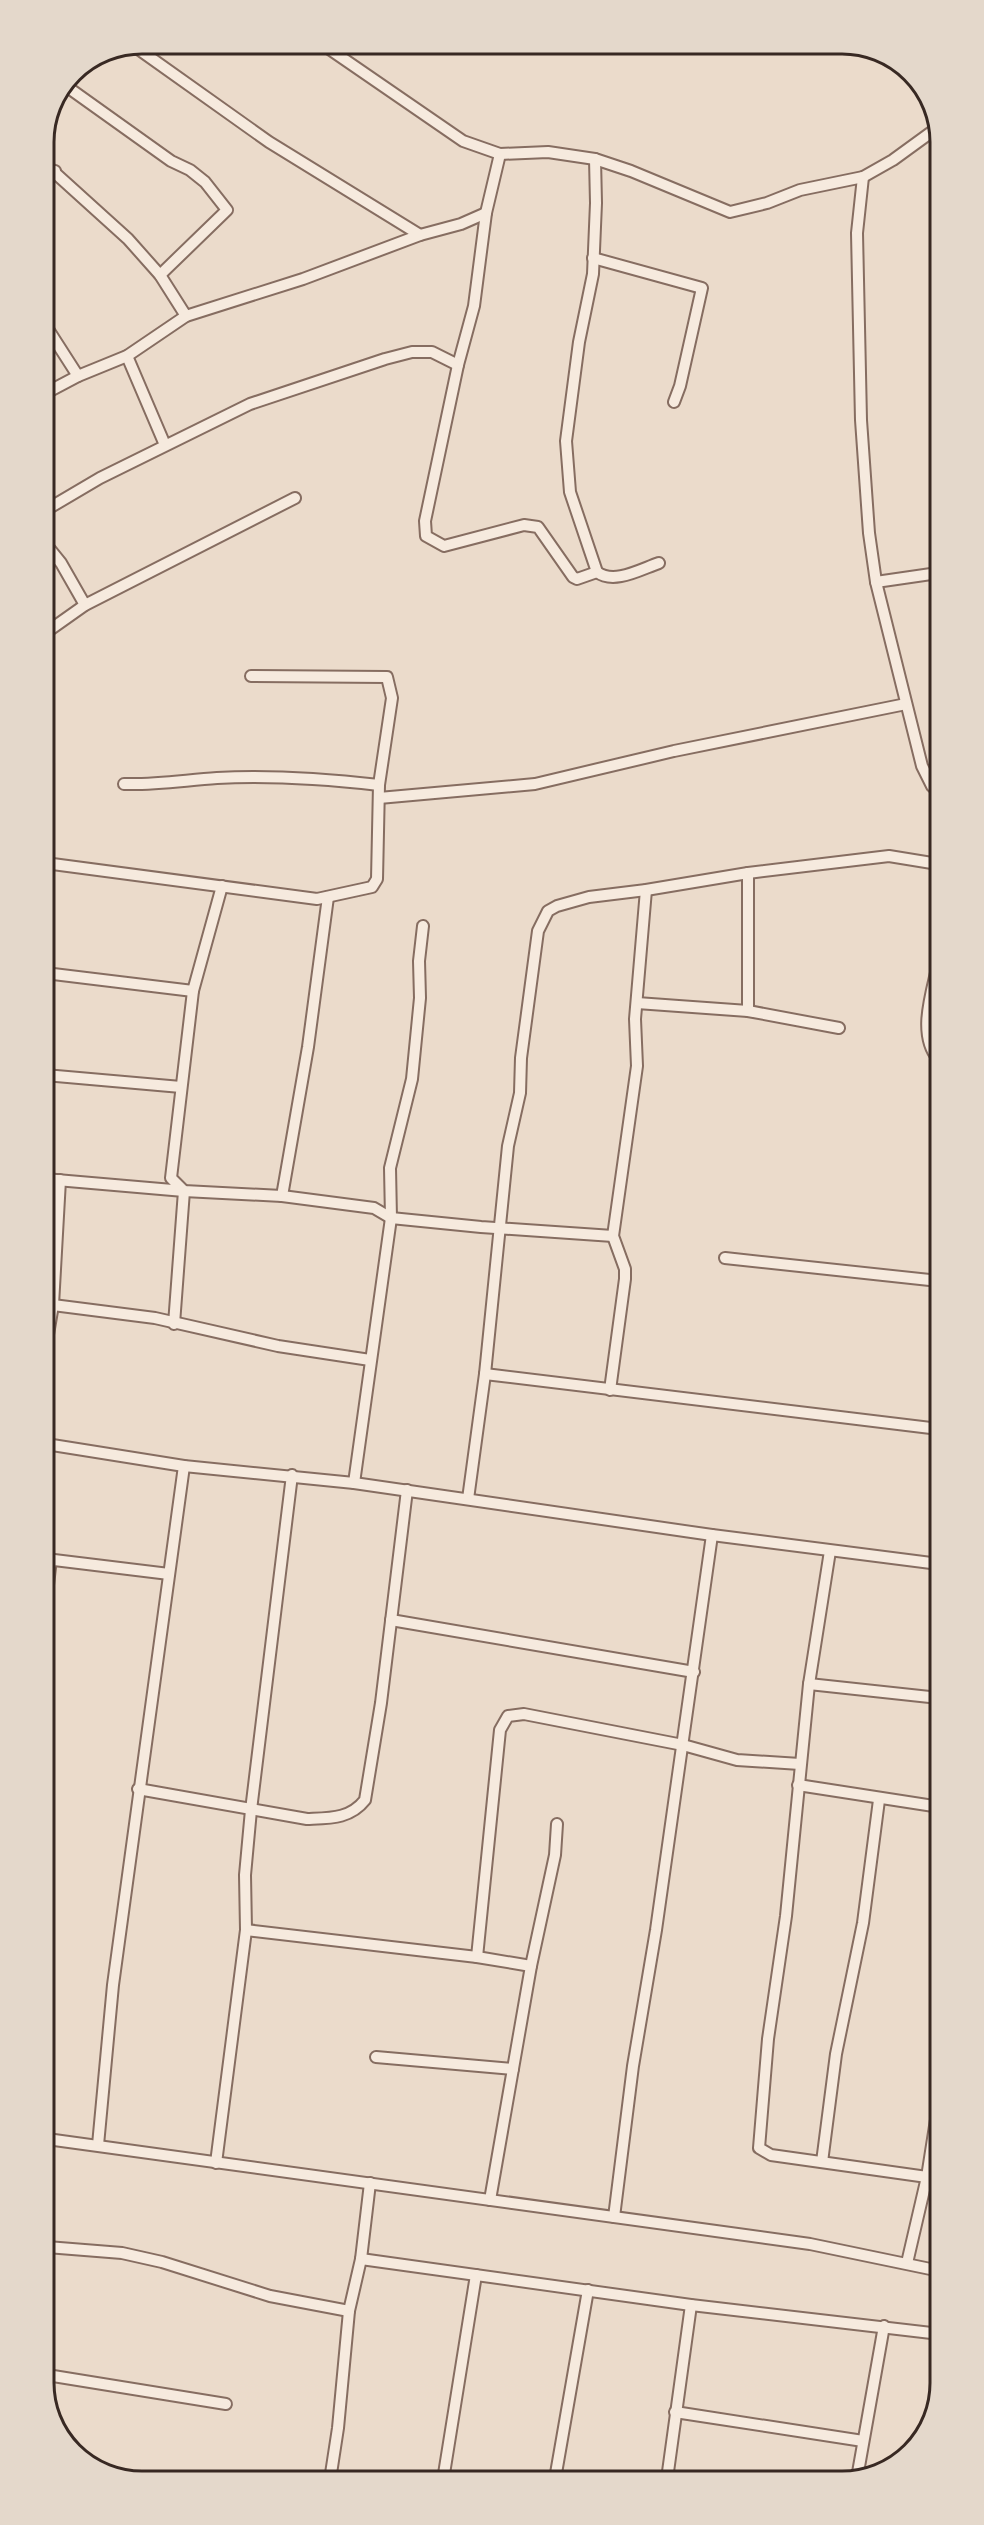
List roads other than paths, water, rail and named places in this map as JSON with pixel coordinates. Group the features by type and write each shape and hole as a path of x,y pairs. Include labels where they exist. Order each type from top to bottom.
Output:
{"street":[{"path":"145,54 270,142 420,236"},
{"path":"337,54 463,141 500,154 548,152 596,159 730,212 767,203 800,190 863,177 893,160 929,134"},
{"path":"72,90 171,161 190,170 205,182 228,210 160,275"},
{"path":"500,154 486,213 474,306 458,365 426,521 426,536 444,546 524,525 538,527 573,577 577,579 597,572"},
{"path":"596,159 593,258 566,441 570,492 597,572 604,578 615,578 659,563"},
{"path":"55,171 128,239 160,275 186,316"},
{"path":"863,177 857,233 861,420 869,534 876,582 897,657 906,704 922,766 930,782"},
{"path":"54,389 127,356 186,316 303,279 486,213"},
{"path":"593,258 702,288 680,386 674,402"},
{"path":"54,339 78,376"},
{"path":"54,505 100,478 250,404 412,352 432,352 458,365"},
{"path":"127,356 165,445"},
{"path":"54,627 85,605 296,498"},
{"path":"54,554 85,605"},
{"path":"876,582 930,574"},
{"path":"54,864 317,899 372,886 377,879 379,785 392,698 387,677 251,676"},
{"path":"379,798 535,783 674,751 906,704"},
{"path":"124,784 150,785 219,778 251,778 338,780 379,785"},
{"path":"468,1499 484,1374 508,1146 519,1093 521,1058 538,931 548,911 557,906 589,897 748,873 889,856 930,863"},
{"path":"748,873 748,1011"},
{"path":"174,1324 184,1191 171,1178 193,991 222,886"},
{"path":"610,1390 625,1280 625,1269 613,1236 637,1066 637,1003 646,890"},
{"path":"282,1196 308,1047 328,897"},
{"path":"354,1483 391,1218 390,1168 412,1079 420,998 419,962 423,926"},
{"path":"54,974 193,991"},
{"path":"930,1002 928,1038 930,1042"},
{"path":"637,1003 748,1011 839,1028"},
{"path":"54,1076 181,1087"},
{"path":"54,1180 184,1191 282,1196 374,1208 391,1218 613,1236"},
{"path":"54,1287 60,1180"},
{"path":"725,1258 930,1280"},
{"path":"54,1305 155,1318 278,1346 370,1360"},
{"path":"484,1374 930,1428"},
{"path":"54,1445 184,1466 354,1483 712,1535 930,1563"},
{"path":"98,2145 113,1986 138,1789 184,1466"},
{"path":"216,2163 246,1930 245,1875 251,1810 292,1475"},
{"path":"138,1789 307,1819 334,1818 358,1809 365,1800 392,1620 407,1490"},
{"path":"614,2217 633,2066 656,1930 712,1535"},
{"path":"830,1551 809,1684 786,1916 768,2039 758,2142 759,2148 766,2154 927,2176"},
{"path":"54,1560 169,1574"},
{"path":"392,1620 694,1672"},
{"path":"809,1684 930,1697"},
{"path":"477,1957 500,1730 507,1716 524,1714 683,1745 736,1760 800,1764"},
{"path":"798,1785 930,1807"},
{"path":"822,2162 836,2054 863,1923 879,1800"},
{"path":"490,2200 531,1966 555,1855 557,1824"},
{"path":"246,1930 477,1957 531,1966"},
{"path":"376,2057 513,2069"},
{"path":"54,2140 810,2244 930,2269"},
{"path":"907,2264 930,2157"},
{"path":"331,2471 338,2428 349,2311 361,2259 370,2183"},
{"path":"54,2248 122,2253 162,2262 270,2296 349,2311"},
{"path":"361,2259 690,2305 930,2333"},
{"path":"444,2471 476,2275"},
{"path":"557,2471 588,2290"},
{"path":"668,2471 690,2305"},
{"path":"858,2469 884,2326"},
{"path":"54,2376 226,2404"},
{"path":"675,2412 863,2441"}]}
